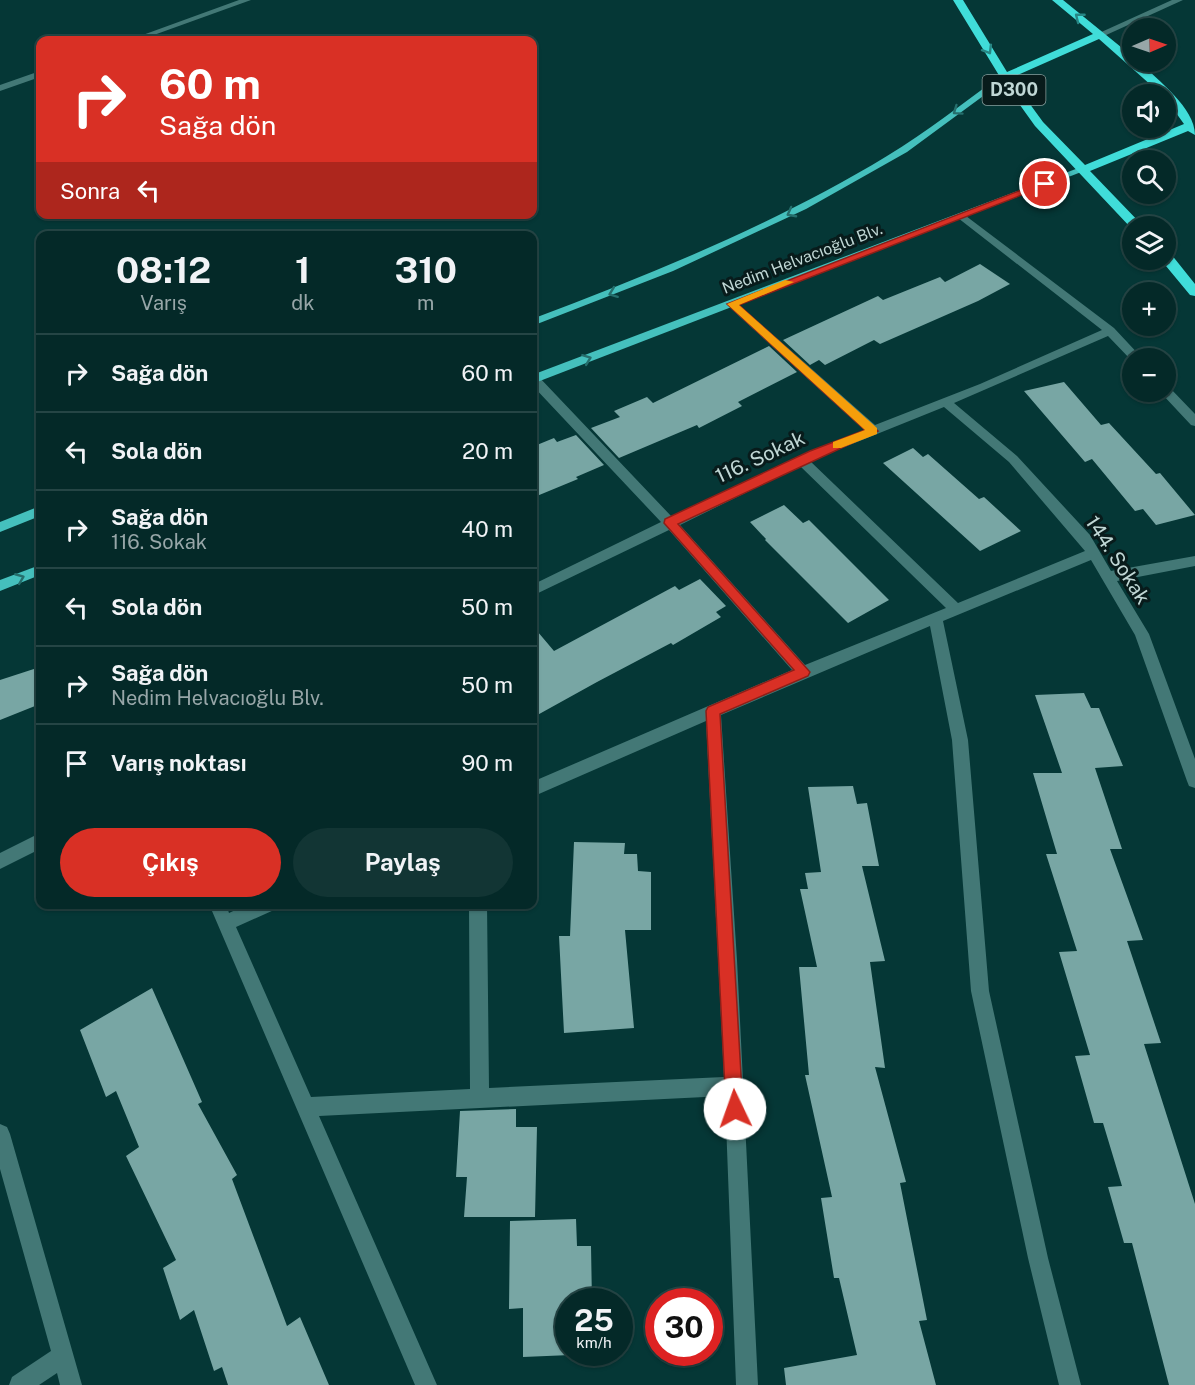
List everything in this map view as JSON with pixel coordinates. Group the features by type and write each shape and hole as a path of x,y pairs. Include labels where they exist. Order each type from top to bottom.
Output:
{"highway":[{"name":"D300","path":"958,0 1005,77 1039,124 1128,216"},
{"path":"1057,0 1122,52"},
{"path":"1005,77 1101,34"},
{"path":"1084,169 1193,126 1170,97 1144,72"},
{"path":"1176,269 1195,292"}],"main road":[{"path":"537,321 648,279 786,216 891,158 1005,77"},
{"name":"Nedim Helvacıoğlu Blv.","path":"537,377 1084,169"},
{"path":"0,527 36,513"},
{"path":"0,586 36,572"}],"street":[{"path":"144,36 247,0"},
{"path":"1101,34 1179,0"},
{"path":"0,88 36,75"},
{"path":"962,216 1110,331 1126,348"},
{"path":"732,304 873,431"},
{"name":"116. Sokak","path":"537,589 802,460 1110,331"},
{"path":"537,383 670,523 803,672"},
{"name":"144. Sokak","path":"945,402 1013,459 1085,539 1142,634 1195,781"},
{"path":"1176,402 1195,422"},
{"path":"802,460 957,610"},
{"path":"537,788 803,672 1094,553"},
{"path":"1108,577 1195,561"},
{"path":"936,619 960,740 980,991 1038,1258 1070,1385"},
{"path":"713,711 734,1086 747,1385"},
{"path":"0,861 36,843"},
{"path":"219,909 426,1385"},
{"path":"225,923 257,909"},
{"path":"478,909 480,1099"},
{"path":"305,1107 734,1086"},
{"path":"0,1134 71,1385"},
{"path":"20,1385 63,1356"}],"building":[{"path":"980,264 1010,284 978,301 880,344 874,340 825,365 819,360 810,365 783,340 878,296 883,300 940,277 945,282"},
{"path":"769,346 797,372 738,402 742,406 699,428 697,425 619,458 591,428 620,417 614,411 647,397 653,403"},
{"path":"1064,382 1101,425 1109,423 1156,474 1160,473 1195,515 1156,525 1143,509 1135,511 1092,459 1085,462 1024,391"},
{"path":"576,435 604,465 576,477 578,479 537,496 537,445 554,438 557,442"},
{"path":"913,448 923,457 928,454 979,499 984,497 1021,531 980,551 883,463"},
{"path":"784,505 803,523 809,520 889,600 848,623 750,522"},
{"path":"700,579 726,606 716,612 721,617 673,645 671,643 537,715 537,631 554,651 675,586 679,590"},
{"path":"36,668 36,706 0,720 0,680"},
{"path":"1084,693 1091,708 1099,708 1123,766 1095,768 1122,849 1110,849 1143,940 1127,941 1161,1043 1144,1044 1195,1204 1195,1385 1169,1385 1132,1243 1124,1243 1108,1187 1122,1186 1103,1123 1094,1123 1075,1056 1090,1055 1059,952 1077,951 1046,854 1057,854 1033,773 1062,773 1035,695"},
{"path":"853,786 857,804 867,803 879,866 862,866 885,961 870,962 885,1068 875,1067 906,1182 900,1183 927,1320 919,1321 936,1385 786,1385 784,1368 857,1355 839,1278 834,1278 821,1198 832,1197 805,1075 809,1075 799,967 817,967 800,889 808,889 805,873 821,872 808,787"},
{"path":"574,842 625,843 624,854 637,854 638,871 651,872 651,930 625,930 634,1028 564,1033 559,936 570,936"},
{"path":"152,988 202,1102 198,1104 237,1175 232,1179 287,1326 300,1317 329,1385 228,1385 222,1367 214,1371 194,1310 180,1320 163,1268 176,1260 126,1156 139,1147 116,1091 106,1097 80,1030"},
{"path":"516,1109 516,1127 537,1127 535,1217 464,1217 467,1177 456,1177 460,1111"},
{"path":"576,1219 577,1246 591,1246 592,1288 555,1288 555,1356 523,1357 523,1308 509,1309 510,1221"}],"slow traffic":[{"path":"789,282 732,304 873,431 837,445"}],"route":[{"path":"735,1109 713,711 803,672 670,523 814,454 873,431 732,304 1045,184"}]}
